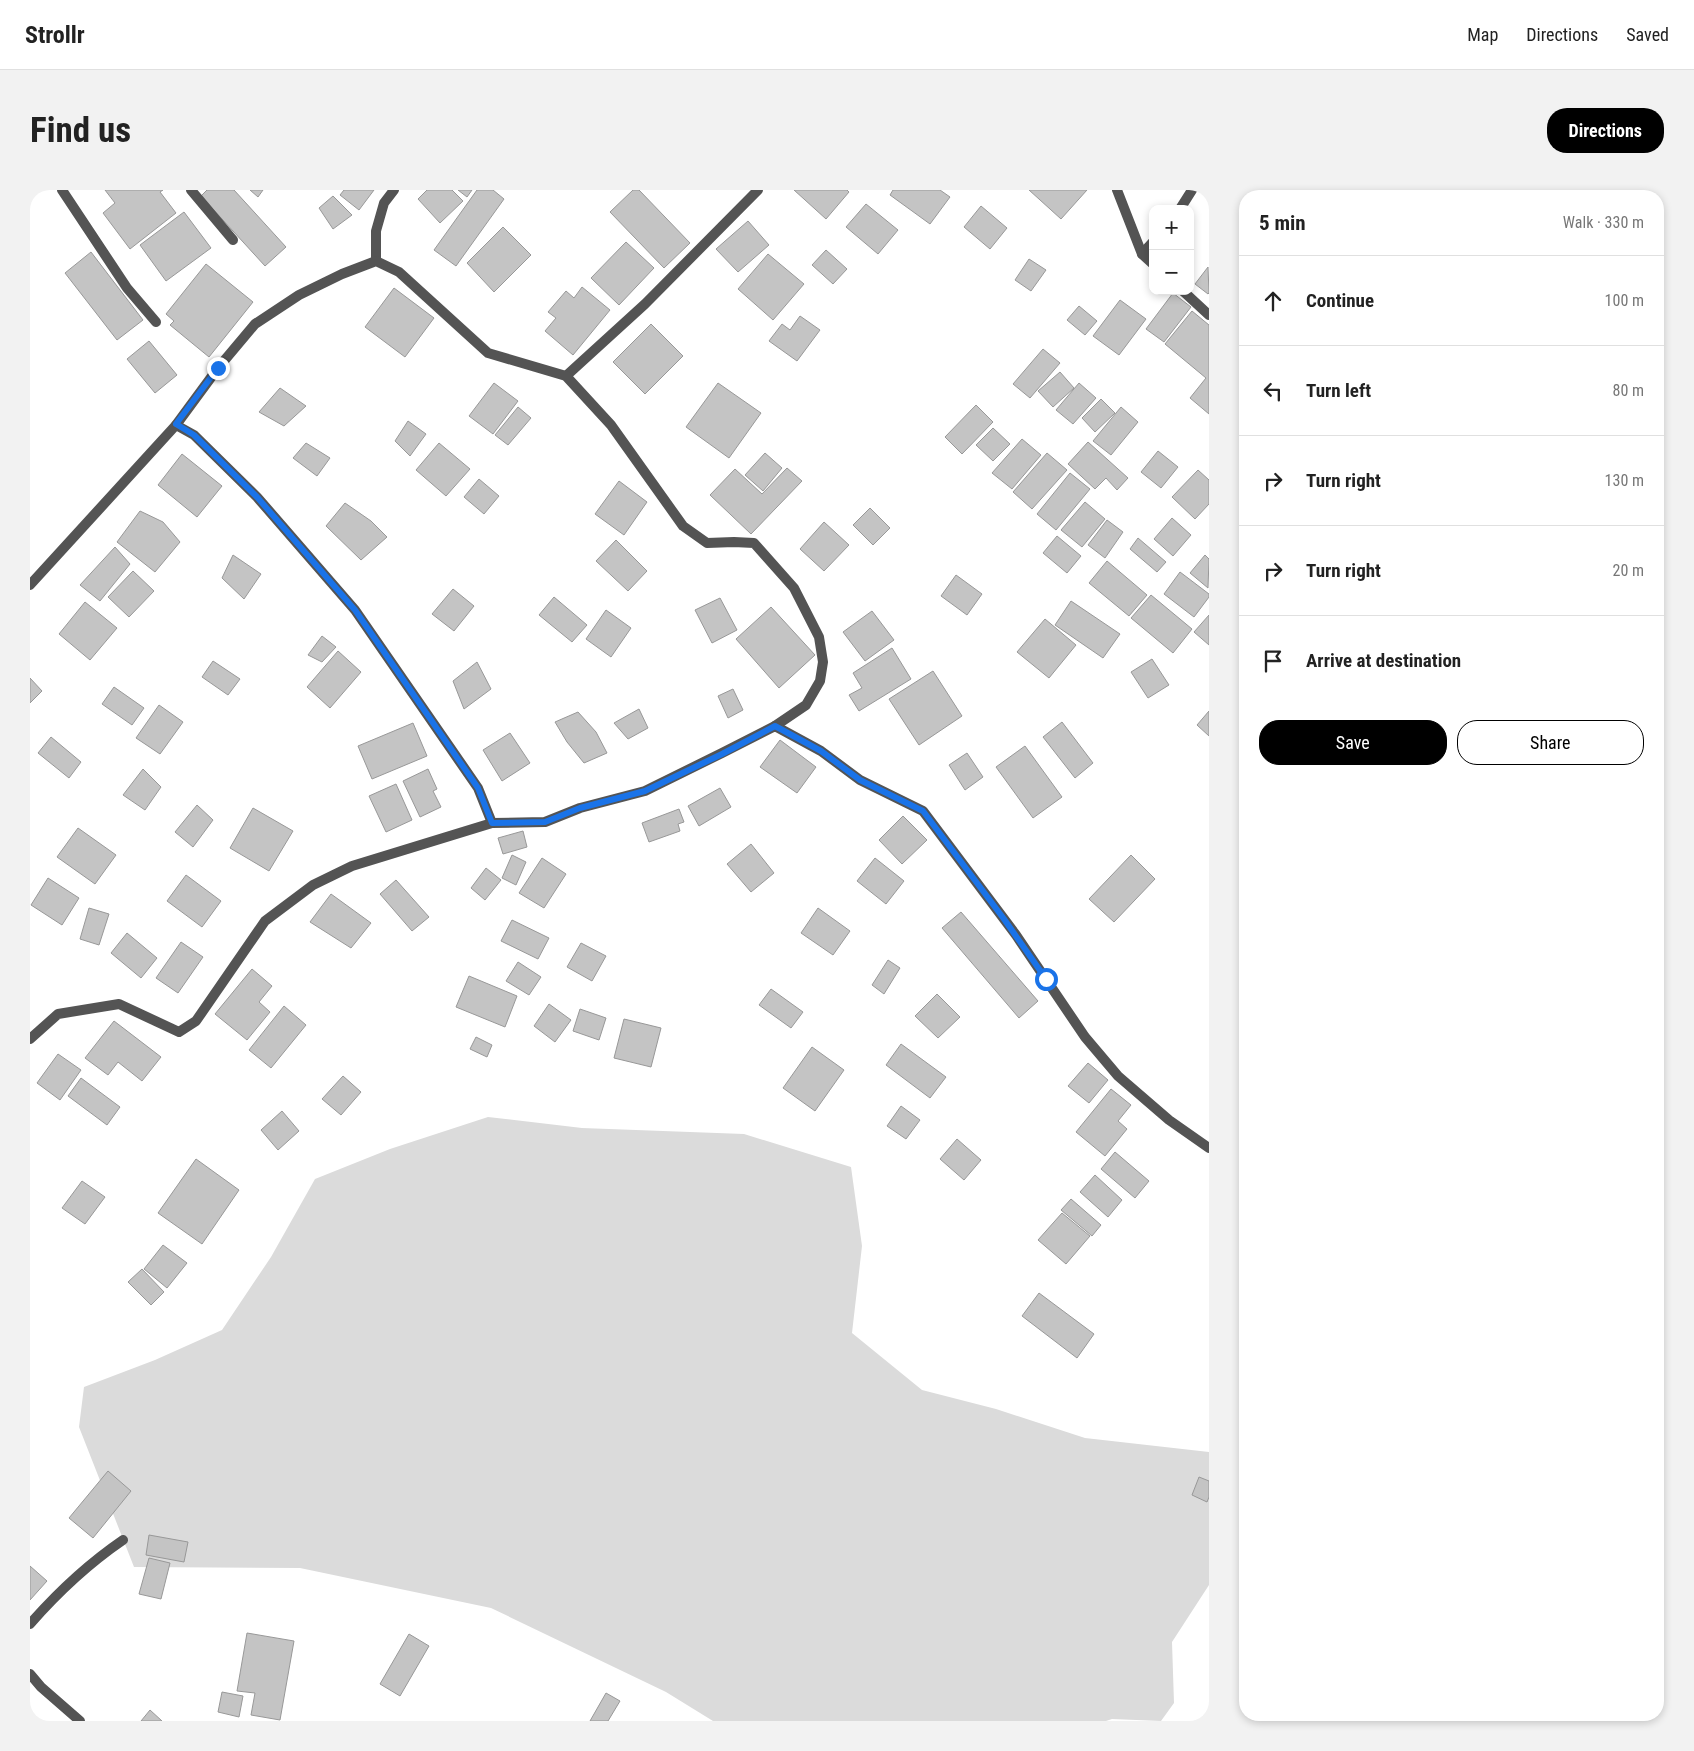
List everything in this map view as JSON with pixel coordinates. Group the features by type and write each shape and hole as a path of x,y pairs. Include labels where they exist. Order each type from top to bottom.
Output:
{"street":[{"path":"62,190 127,288 156,322"},
{"path":"191,190 233,240"},
{"path":"376,261 376,232 384,203 394,190"},
{"path":"566,376 645,304 758,190"},
{"path":"1117,190 1142,254 1149,260"},
{"path":"1183,205 1192,190"},
{"path":"1142,254 1149,246"},
{"path":"30,585 176,424 218,368 255,324 299,295 342,274 376,261 399,272 488,353 566,376 611,425 683,526 707,543 754,543 794,588 819,637 823,662 820,681 806,705 775,726 645,791 580,808 545,822 492,823 352,866 313,885 264,921 196,1021 179,1032 119,1004 58,1014 30,1039"},
{"path":"1188,295 1209,314"},
{"path":"176,424 194,435 257,497 355,610 478,788 492,823"},
{"path":"775,726 821,751 860,780 923,811 1016,935 1085,1037 1118,1076 1169,1120 1209,1148"},
{"path":"30,1624 54,1596 88,1565 123,1540"},
{"path":"30,1674 41,1687 80,1721"}],"shaded area":[{"path":"488,1117 582,1128 744,1134 851,1167 862,1246 852,1333 922,1390 996,1409 1085,1438 1209,1452 1209,1585 1172,1642 1174,1703 1161,1721 1112,1719 1106,1721 713,1721 666,1692 491,1608 300,1568 134,1567 79,1427 84,1387 155,1360 222,1330 271,1257 315,1179 390,1149"}],"building":[{"path":"105,190 163,190 160,192 176,213 130,249 103,213 115,203"},
{"path":"207,190 234,190 286,247 265,266 201,196"},
{"path":"250,190 263,190 258,197"},
{"path":"344,190 374,190 359,210 340,195"},
{"path":"427,190 452,190 463,201 440,223 418,199"},
{"path":"458,190 472,190 467,197"},
{"path":"477,190 493,190 504,199 456,266 434,250"},
{"path":"633,190 639,190 690,243 664,268 610,212"},
{"path":"794,190 847,190 849,192 826,219"},
{"path":"893,190 940,190 950,197 930,224 890,195"},
{"path":"1029,190 1087,190 1061,219"},
{"path":"333,196 352,215 333,229 319,208"},
{"path":"866,204 898,230 878,254 846,227"},
{"path":"981,206 1007,228 990,249 964,227"},
{"path":"184,212 211,248 166,281 140,245"},
{"path":"748,221 769,245 738,272 716,249"},
{"path":"503,227 531,255 494,292 467,263"},
{"path":"626,242 654,268 619,305 591,278"},
{"path":"826,250 847,269 833,284 812,265"},
{"path":"91,252 143,320 117,340 65,273"},
{"path":"768,254 804,284 773,320 738,289"},
{"path":"1029,259 1046,270 1031,291 1015,280"},
{"path":"206,264 253,302 209,357 170,325 174,321 166,314"},
{"path":"1208,267 1209,293 1208,294 1195,284"},
{"path":"582,287 610,310 573,355 545,331 556,318 548,312 566,291 574,298"},
{"path":"394,288 434,318 405,357 365,327"},
{"path":"1172,295 1176,295 1191,307 1164,342 1146,329"},
{"path":"1120,300 1146,319 1119,355 1093,336"},
{"path":"1079,306 1097,321 1085,335 1067,320"},
{"path":"1192,311 1209,325 1209,414 1190,398 1206,378 1165,344"},
{"path":"800,316 820,330 797,361 769,341 782,324 790,330"},
{"path":"651,324 683,356 645,394 613,362"},
{"path":"149,341 177,375 155,393 127,359"},
{"path":"1043,349 1060,363 1030,398 1013,384"},
{"path":"1060,372 1074,388 1053,407 1038,391"},
{"path":"494,383 518,401 493,434 469,416"},
{"path":"718,383 761,413 729,458 686,427"},
{"path":"1079,383 1096,398 1073,424 1056,410"},
{"path":"280,388 306,406 284,426 259,412"},
{"path":"1101,399 1115,413 1095,432 1082,418"},
{"path":"976,405 993,422 962,454 945,437"},
{"path":"518,407 531,418 508,445 495,435"},
{"path":"1121,407 1138,422 1111,455 1093,441"},
{"path":"408,421 426,434 410,456 395,441"},
{"path":"993,428 1010,444 993,461 976,445"},
{"path":"1022,439 1041,455 1012,489 992,473"},
{"path":"1088,442 1128,478 1117,490 1106,478 1095,489 1068,464"},
{"path":"306,443 330,458 317,476 293,458"},
{"path":"439,443 470,469 446,496 416,470"},
{"path":"1158,451 1178,467 1161,488 1141,472"},
{"path":"765,453 782,468 763,491 745,475"},
{"path":"1047,453 1067,470 1032,509 1013,492"},
{"path":"182,454 222,486 197,517 158,485"},
{"path":"787,468 802,481 751,534 710,495 735,469 762,494"},
{"path":"1198,470 1209,480 1209,504 1195,519 1172,497"},
{"path":"1070,473 1090,489 1056,530 1037,514"},
{"path":"479,479 499,496 484,514 464,497"},
{"path":"619,481 647,502 624,535 595,514"},
{"path":"1085,502 1105,519 1082,547 1061,530"},
{"path":"345,503 371,521 387,537 361,560 326,526"},
{"path":"870,508 890,528 873,545 853,525"},
{"path":"140,511 163,522 180,542 155,572 117,542"},
{"path":"1172,518 1191,535 1173,556 1154,539"},
{"path":"1107,520 1123,532 1105,558 1088,545"},
{"path":"824,522 849,545 824,571 800,549"},
{"path":"1057,536 1081,556 1067,573 1043,553"},
{"path":"1138,538 1166,562 1157,572 1130,549"},
{"path":"616,540 647,571 628,591 596,561"},
{"path":"115,547 130,564 100,601 80,585"},
{"path":"233,555 261,574 244,599 222,578"},
{"path":"1205,555 1209,559 1208,588 1190,573"},
{"path":"1107,561 1147,595 1129,616 1089,583"},
{"path":"133,571 154,591 129,617 108,597"},
{"path":"1180,572 1209,594 1209,597 1194,617 1164,594"},
{"path":"956,575 982,594 967,615 941,596"},
{"path":"453,589 474,606 454,631 432,614"},
{"path":"1151,595 1192,629 1173,653 1131,618"},
{"path":"554,597 587,625 572,642 539,615"},
{"path":"720,598 737,630 712,643 695,610"},
{"path":"1071,601 1120,634 1103,658 1055,625"},
{"path":"85,602 117,628 90,660 59,634"},
{"path":"771,607 815,655 779,688 736,639"},
{"path":"606,610 631,628 611,657 586,639"},
{"path":"872,611 894,640 865,661 843,632"},
{"path":"1209,615 1209,645 1194,632"},
{"path":"1045,619 1076,645 1049,678 1017,652"},
{"path":"322,636 336,647 322,662 308,655"},
{"path":"892,648 911,679 859,711 849,695 862,688 853,673"},
{"path":"338,651 361,672 330,708 307,687"},
{"path":"1152,659 1169,685 1148,698 1131,672"},
{"path":"213,661 240,679 228,695 202,677"},
{"path":"477,662 491,689 464,709 453,681"},
{"path":"933,671 962,716 919,745 889,699"},
{"path":"30,678 42,691 30,703"},
{"path":"114,687 144,708 132,725 102,704"},
{"path":"733,689 743,710 728,718 718,696"},
{"path":"159,705 183,722 160,754 136,738"},
{"path":"639,709 648,728 628,739 614,723"},
{"path":"1209,711 1209,736 1197,725"},
{"path":"578,712 596,732 607,753 584,763 567,742 555,722"},
{"path":"1062,722 1093,763 1075,778 1043,737"},
{"path":"413,723 427,756 372,779 358,746"},
{"path":"510,733 530,763 502,781 483,750"},
{"path":"51,737 81,762 69,778 38,753"},
{"path":"780,740 816,767 797,793 760,767"},
{"path":"1025,746 1062,797 1033,818 996,767"},
{"path":"967,753 983,777 965,790 949,765"},
{"path":"143,769 161,787 145,810 123,795"},
{"path":"428,769 437,789 433,791 441,807 420,817 403,781"},
{"path":"396,784 412,820 386,832 369,796"},
{"path":"720,788 731,807 699,826 688,806"},
{"path":"197,805 213,820 193,847 175,832"},
{"path":"253,808 293,831 269,871 230,848"},
{"path":"679,809 684,822 678,824 680,831 649,842 642,823"},
{"path":"903,816 927,840 902,864 879,840"},
{"path":"78,828 116,855 95,884 57,857"},
{"path":"523,831 527,847 503,854 498,838"},
{"path":"751,844 774,873 751,892 727,864"},
{"path":"512,855 526,862 516,885 502,878"},
{"path":"1131,855 1155,879 1114,922 1089,899"},
{"path":"542,858 566,874 544,908 519,893"},
{"path":"875,858 904,881 886,904 857,881"},
{"path":"486,868 501,880 485,900 471,888"},
{"path":"186,875 221,901 202,927 167,901"},
{"path":"48,878 79,898 62,925 31,905"},
{"path":"396,880 429,917 412,931 380,894"},
{"path":"331,894 371,923 351,948 310,922"},
{"path":"89,908 109,914 99,945 80,939"},
{"path":"818,908 850,931 833,955 801,933"},
{"path":"961,912 1038,1001 1019,1018 942,928"},
{"path":"512,920 549,938 538,959 501,941"},
{"path":"127,933 157,958 141,978 111,953"},
{"path":"181,942 203,957 178,993 156,978"},
{"path":"581,943 606,956 592,981 567,967"},
{"path":"888,960 900,968 884,994 872,985"},
{"path":"518,962 541,977 529,995 506,981"},
{"path":"252,969 272,986 259,1002 270,1012 247,1040 215,1014"},
{"path":"469,976 517,996 505,1027 456,1007"},
{"path":"771,989 803,1012 791,1028 759,1005"},
{"path":"937,994 960,1017 938,1038 915,1016"},
{"path":"549,1004 571,1020 555,1042 534,1026"},
{"path":"284,1006 306,1025 271,1068 249,1050"},
{"path":"580,1009 606,1018 599,1040 573,1031"},
{"path":"624,1019 661,1028 651,1067 614,1058"},
{"path":"114,1021 161,1057 142,1081 118,1062 108,1075 85,1058"},
{"path":"476,1037 492,1045 487,1057 470,1049"},
{"path":"901,1044 946,1077 930,1098 886,1065"},
{"path":"812,1047 844,1070 815,1111 783,1088"},
{"path":"58,1054 81,1070 60,1100 37,1083"},
{"path":"1088,1063 1108,1080 1089,1103 1068,1086"},
{"path":"343,1076 361,1092 341,1115 322,1099"},
{"path":"81,1078 120,1107 107,1125 68,1096"},
{"path":"1111,1089 1131,1105 1118,1121 1127,1129 1105,1156 1076,1132"},
{"path":"901,1106 920,1120 906,1139 887,1126"},
{"path":"282,1111 299,1131 278,1150 261,1130"},
{"path":"957,1139 981,1160 964,1180 940,1159"},
{"path":"1115,1152 1149,1181 1135,1198 1101,1169"},
{"path":"196,1159 239,1190 202,1244 158,1213"},
{"path":"1095,1175 1122,1200 1108,1217 1080,1192"},
{"path":"82,1181 105,1197 85,1224 62,1208"},
{"path":"1071,1199 1101,1225 1092,1236 1061,1210"},
{"path":"1062,1213 1090,1236 1066,1264 1038,1240"},
{"path":"163,1245 187,1263 167,1288 144,1269"},
{"path":"142,1269 164,1292 151,1305 128,1282"},
{"path":"1039,1293 1094,1334 1077,1358 1022,1316"},
{"path":"108,1471 131,1491 93,1538 69,1518"},
{"path":"1199,1477 1209,1481 1209,1497 1207,1502 1192,1495"},
{"path":"149,1535 188,1542 184,1562 146,1555"},
{"path":"149,1558 170,1563 161,1599 139,1594"},
{"path":"30,1566 47,1581 30,1600"},
{"path":"247,1633 294,1641 280,1720 251,1715 255,1693 237,1691"},
{"path":"409,1634 429,1646 400,1696 380,1684"},
{"path":"222,1692 243,1696 239,1717 218,1712"},
{"path":"606,1693 620,1701 608,1721 590,1721"},
{"path":"150,1710 162,1721 141,1721"}],"route":[{"path":"218,368 176,424 194,435 257,497 355,610 478,788 492,823 545,822 580,808 645,791 775,726 821,751 860,780 923,811 1016,935 1046,979"}]}
